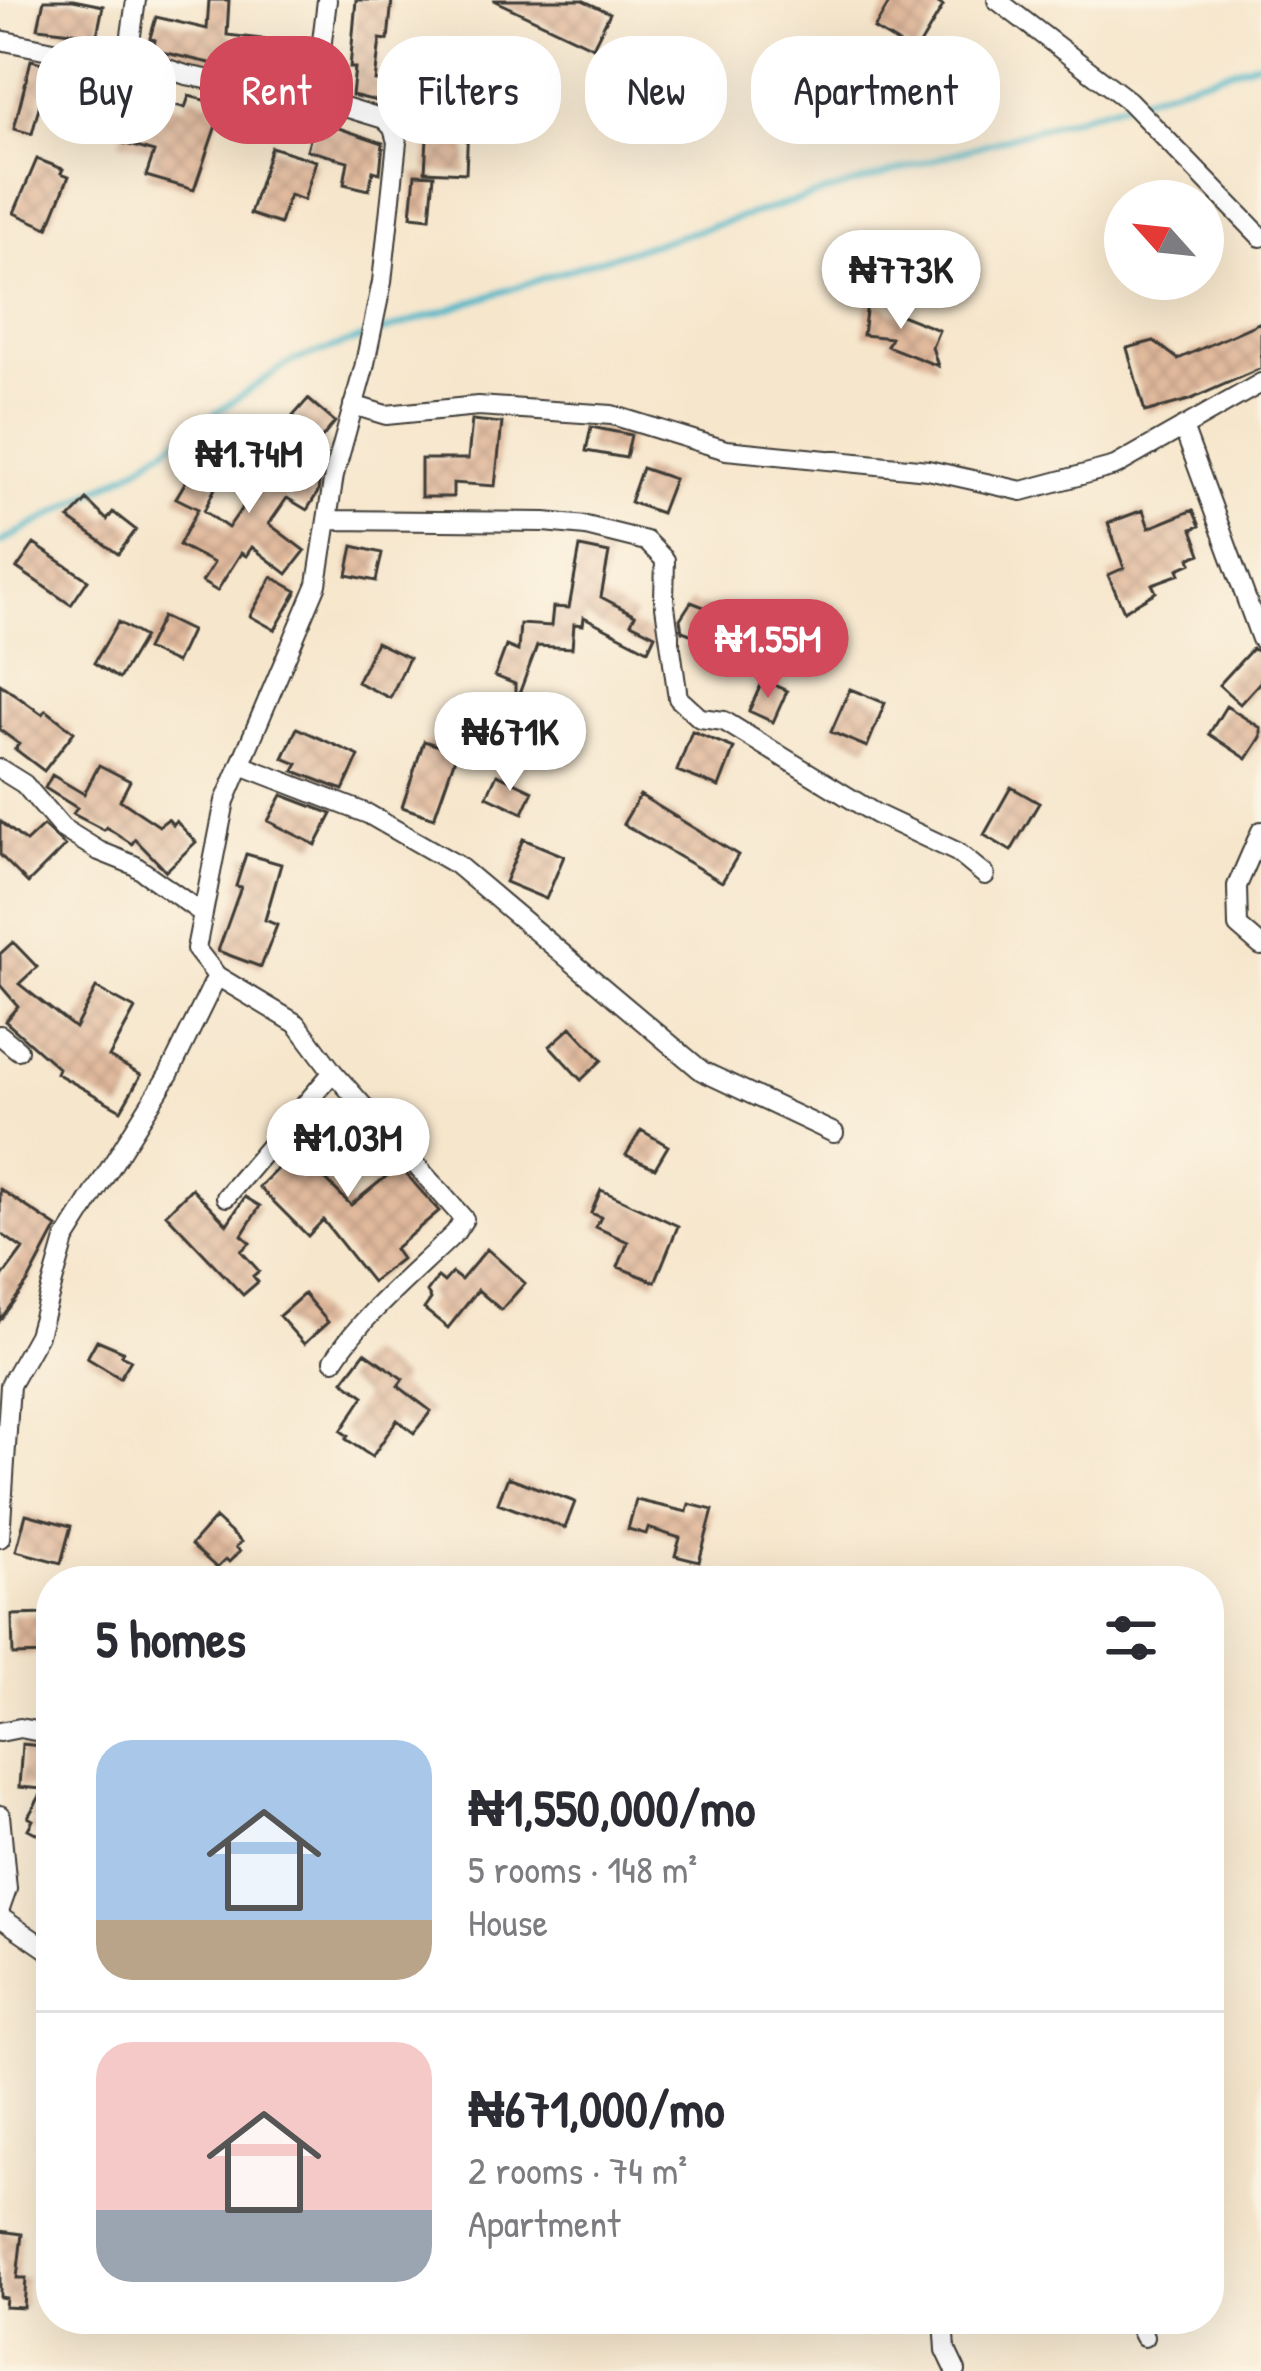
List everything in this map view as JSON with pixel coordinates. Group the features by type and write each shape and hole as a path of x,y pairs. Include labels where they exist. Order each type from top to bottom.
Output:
{"street":[{"path":"131,36 136,0"},
{"path":"323,36 328,0"},
{"path":"997,0 1130,100 1261,237"},
{"path":"0,40 36,47"},
{"path":"334,1360 350,1336 362,1330 375,1310 464,1219 296,1024 217,976 196,949 225,801 317,584 334,475 382,282 397,142 384,119 353,110"},
{"path":"353,405 386,415 478,406 591,412 726,450 928,470 1022,491 1115,466 1261,383"},
{"path":"1183,427 1261,639"},
{"path":"328,520 545,522 586,526 646,542 665,560 664,599 678,698 700,718 724,722 876,814 957,853 986,875"},
{"path":"241,765 368,814 457,865 702,1071 834,1133"},
{"path":"0,769 24,784 62,828 134,865 202,913"},
{"path":"1261,831 1237,886 1238,926 1261,946"},
{"path":"0,1538 10,1385 38,1335 65,1240 169,1074 217,976"},
{"path":"0,1035 18,1050"},
{"path":"226,1197 333,1072"},
{"path":"0,1732 36,1731"},
{"path":"0,1815 7,1889 0,1913 36,1941"},
{"path":"945,2334 956,2371"}],"building":[{"path":"44,0 103,6 97,35 38,28"},
{"path":"209,0 229,0 227,35 236,36 200,36 200,61 176,55 176,36 151,36 156,17 207,29"},
{"path":"356,0 392,0 388,36 377,36 377,101 353,95"},
{"path":"493,0 582,0 610,13 598,36 585,36 585,43"},
{"path":"891,0 933,0 943,6 925,36 886,36 874,29"},
{"path":"31,60 36,61 32,134 14,129"},
{"path":"189,96 200,99 200,144 210,144 194,190 146,176 154,152 126,144 176,144 176,105 185,108"},
{"path":"353,133 383,144 380,173 373,171 369,190 344,184 348,161 307,150 309,144 353,144"},
{"path":"427,144 467,144 466,173 425,171"},
{"path":"271,147 316,161 304,200 289,195 280,224 250,214"},
{"path":"37,159 69,176 48,228 14,213"},
{"path":"415,174 434,175 430,218 411,216"},
{"path":"867,303 888,306 888,310 939,330 932,347 938,366 887,346 891,338 863,335"},
{"path":"1261,322 1261,368 1189,400 1145,412 1127,348 1154,341 1178,359"},
{"path":"308,399 335,422 321,439 293,416"},
{"path":"472,420 502,423 495,486 453,483 453,497 421,497 421,459 468,459"},
{"path":"591,427 631,435 626,458 586,451"},
{"path":"268,444 320,476 318,492 307,510 287,498 269,524 305,551 287,574 252,547 246,556 241,553 217,591 202,582 214,563 179,545 198,509 176,498 192,471 217,484 204,511 228,528 260,482 244,472"},
{"path":"642,468 674,479 661,513 630,502"},
{"path":"87,500 107,520 113,512 136,530 118,554 69,519"},
{"path":"1143,510 1149,528 1193,510 1200,526 1192,529 1201,554 1178,569 1180,574 1152,584 1156,592 1124,611 1108,575 1124,568 1108,523"},
{"path":"34,544 88,580 71,605 17,568"},
{"path":"353,546 382,553 376,581 347,575"},
{"path":"580,547 609,553 601,597 635,615 631,623 655,635 648,650 584,617 583,625 574,624 572,648 537,646 519,694 515,693 515,684 495,676 506,646 518,651 520,624 551,626 553,607 569,608"},
{"path":"272,577 297,591 275,630 250,616"},
{"path":"691,602 725,615 714,643 682,631 680,619"},
{"path":"162,617 191,631 176,663 146,649"},
{"path":"118,622 144,637 119,679 94,663"},
{"path":"376,642 409,658 390,698 357,682"},
{"path":"1252,649 1261,652 1261,681 1240,704 1219,685"},
{"path":"763,680 787,691 773,722 749,711"},
{"path":"0,684 74,732 44,771 15,749 19,744 0,730"},
{"path":"850,689 885,703 867,747 831,732"},
{"path":"1226,706 1261,728 1261,737 1247,759 1209,734"},
{"path":"297,728 359,756 343,790 294,771 298,764 283,758"},
{"path":"692,731 734,748 719,787 677,771"},
{"path":"424,741 457,752 434,818 402,807"},
{"path":"99,765 130,781 120,800 159,826 168,819 173,825 176,821 196,842 166,871 135,839 132,844 73,814 77,808 45,788 52,775 84,794"},
{"path":"497,774 533,791 523,813 487,796"},
{"path":"1011,787 1039,803 1011,851 984,835"},
{"path":"282,795 332,814 316,845 268,821"},
{"path":"640,795 738,855 722,882 623,824"},
{"path":"0,821 26,842 43,826 65,846 28,883 0,855"},
{"path":"523,839 564,856 546,899 505,882"},
{"path":"246,854 281,864 265,920 277,925 261,967 218,951 241,887 236,886"},
{"path":"13,942 37,967 19,984 75,1028 96,988 135,1009 109,1057 141,1075 121,1110 56,1073 58,1068 5,1021 18,1006 0,985 0,954"},
{"path":"571,1027 602,1060 581,1080 550,1046"},
{"path":"332,1101 353,1122 311,1165 351,1205 399,1166 439,1211 394,1249 401,1259 372,1282 323,1220 308,1236 259,1187 309,1137 302,1130"},
{"path":"641,1130 668,1146 655,1168 626,1155"},
{"path":"192,1188 227,1224 245,1197 260,1206 242,1235 250,1243 241,1251 259,1271 253,1276 258,1282 243,1295 166,1214"},
{"path":"0,1189 57,1227 28,1282 0,1320 0,1280 23,1249 0,1233"},
{"path":"601,1190 678,1226 655,1282 618,1267 628,1242 596,1227 601,1217 591,1213"},
{"path":"487,1249 525,1283 501,1310 478,1290 448,1328 424,1309 431,1299 427,1292 438,1277 444,1282 452,1273 461,1280"},
{"path":"304,1294 328,1322 304,1344 279,1316"},
{"path":"97,1340 123,1351 121,1355 131,1360 120,1378 87,1358"},
{"path":"365,1352 403,1379 398,1386 431,1411 414,1433 397,1420 372,1457 341,1431 364,1396 343,1381"},
{"path":"508,1477 575,1502 565,1528 498,1503"},
{"path":"636,1500 687,1512 689,1504 713,1510 699,1562 675,1556 680,1538 648,1528 646,1534 628,1529"},
{"path":"26,1514 71,1526 61,1563 16,1551"},
{"path":"215,1518 241,1542 236,1547 240,1551 219,1566 191,1545"},
{"path":"36,1614 36,1654 13,1655 12,1615"},
{"path":"22,1744 36,1745 36,1788 19,1787"},
{"path":"36,1803 36,1833 28,1829 33,1820 28,1817"},
{"path":"0,2231 22,2234 17,2278 26,2278 24,2308 5,2307 6,2298 0,2297"}],"waterway":[{"path":"1135,99 1261,61"},
{"path":"0,543 130,472 290,362 592,262 1123,103"}]}
